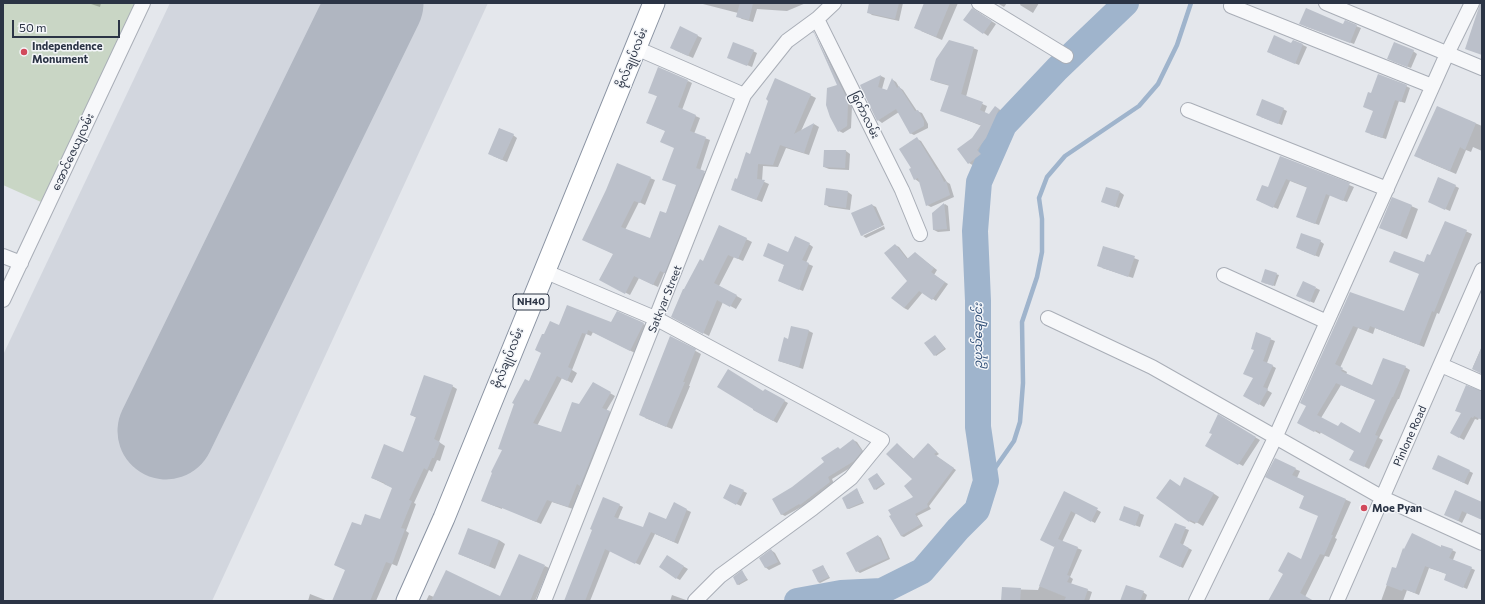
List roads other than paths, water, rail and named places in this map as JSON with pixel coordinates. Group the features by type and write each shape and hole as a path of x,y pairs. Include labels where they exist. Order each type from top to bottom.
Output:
{"highway":[{"name":"ဗိုလ်ချုပ်လမ်း","path":"407,601 444,518 654,3"}],"street":[{"name":"အောင်ဇေယျလမ်း","path":"3,300 143,3"},
{"path":"817,19 834,3"},
{"path":"979,3 1066,56"},
{"path":"1326,3 1482,68"},
{"path":"1196,601 1275,438 1432,86 1472,3"},
{"path":"1231,6 1432,86"},
{"name":"Satkyar Street","path":"544,601 744,95 787,41 817,19"},
{"name":"စြက်ာလမ်း","path":"817,19 902,190 920,234"},
{"path":"636,48 744,95"},
{"path":"1188,110 1387,189"},
{"path":"3,256 21,263"},
{"name":"Pinlone Road","path":"1338,601 1482,270"},
{"path":"544,271 656,319 882,440 851,478 813,508 720,576 695,601"},
{"path":"1224,275 1327,322"},
{"path":"1048,318 1152,367 1383,498 1482,543"},
{"path":"1441,365 1482,383"}],"waterway":[{"name":"ဥပုသ်ချောင်း","path":"797,601 841,593 882,591 922,571 958,529 977,510 986,481 978,427 978,301 975,231 979,182 1004,125 1057,69 1126,3"},
{"path":"986,481 1014,441 1020,422 1023,383 1022,322 1037,277 1042,252 1042,219 1039,198 1047,177 1065,156 1139,106 1158,84 1177,45 1191,3"}],"place":[{"name":"Independence Monument","path":"24,52"},
{"name":"Moe Pyan","path":"1364,508"}]}
